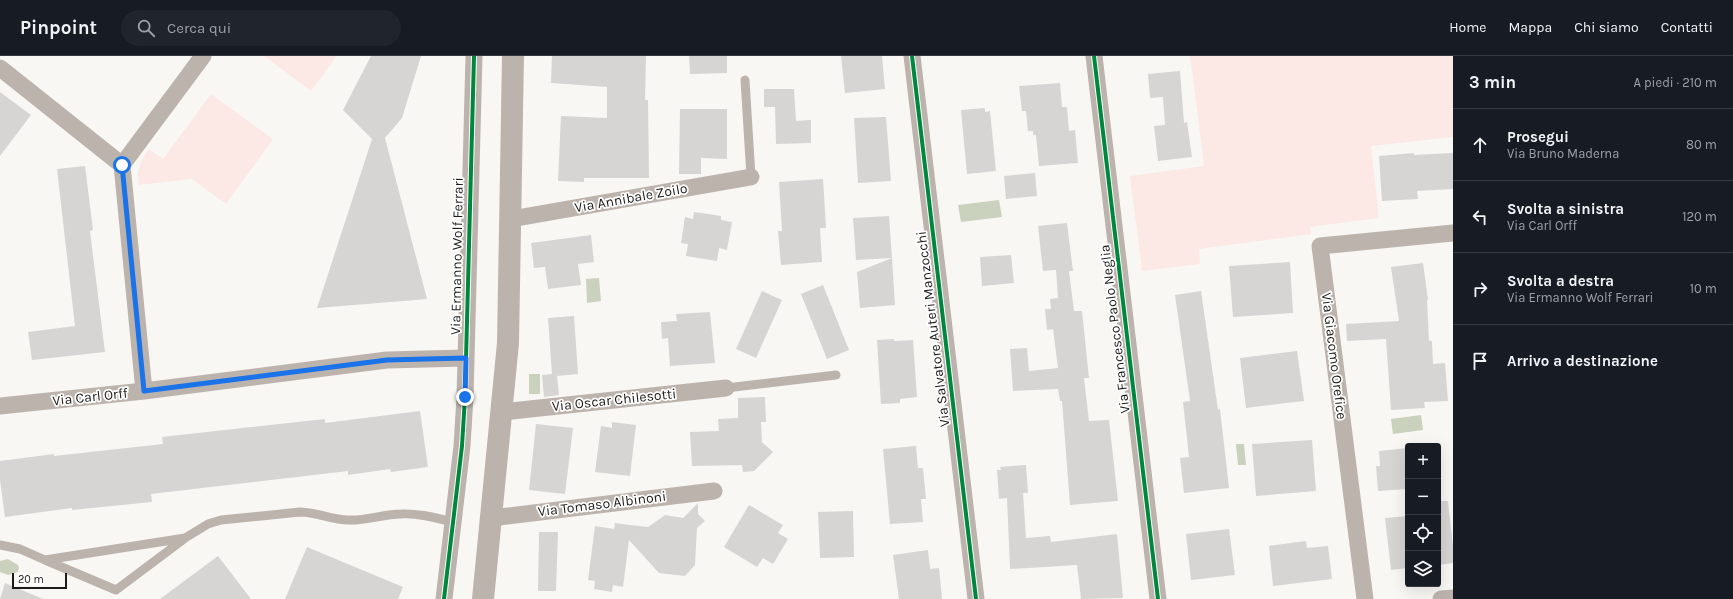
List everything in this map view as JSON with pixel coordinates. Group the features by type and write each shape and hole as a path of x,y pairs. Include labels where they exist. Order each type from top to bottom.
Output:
{"street":[{"path":"144,391 122,165 203,56"},
{"name":"Via Ermanno Wolf Ferrari","path":"444,599 462,438 466,358 474,56"},
{"path":"483,599 508,343 513,56"},
{"name":"Via Salvatore Auteri Manzocchi","path":"912,56 976,599"},
{"name":"Via Francesco Paolo Neglia","path":"1094,56 1158,599"},
{"path":"0,68 122,165"},
{"name":"Via Annibale Zoilo","path":"511,219 751,177"},
{"name":"Via Giacomo Orefice","path":"1365,599 1320,246 1453,233"},
{"name":"Via Carl Orff","path":"0,406 144,391 387,360 466,358"},
{"name":"Via Oscar Chilesotti","path":"502,412 726,388"},
{"name":"Via Tomaso Albinoni","path":"491,518 714,491"},
{"path":"1442,599 1453,598"}],"lane":[{"path":"745,80 751,177"},
{"path":"726,388 836,375"},
{"path":"0,545 20,549 116,590 185,538 208,524 221,520 300,512 312,513 336,519 350,520 401,514 416,514 453,522"},
{"path":"45,560 185,538"}],"shaded area":[{"path":"264,56 337,56 311,91"},
{"path":"1190,56 1453,56 1453,137 1371,146 1379,218 1310,227 1311,234 1199,249 1200,264 1142,271 1130,176 1204,166"},
{"path":"211,94 273,139 226,204 192,179 138,185 140,166 149,149 163,159"},
{"path":"999,200 1002,217 961,222 958,205"},
{"path":"599,278 601,301 587,303 586,279"},
{"path":"529,374 540,374 540,394 529,394"},
{"path":"1421,415 1423,430 1393,434 1391,419"},
{"path":"1236,444 1244,444 1246,465 1238,465"},
{"path":"8,559 18,565 18,572 8,575 0,572 0,561"}],"building":[{"path":"371,56 421,56 402,118 385,138 427,299 317,308 372,139 343,110"},
{"path":"552,56 646,56 645,100 648,100 649,178 584,178 584,182 558,181 561,116 607,118 607,87 551,83"},
{"path":"689,56 727,56 727,73 690,74"},
{"path":"841,56 882,56 885,89 845,93"},
{"path":"1180,71 1184,123 1187,122 1192,157 1158,161 1154,126 1165,125 1163,97 1150,98 1148,74"},
{"path":"1060,83 1062,107 1067,107 1069,131 1075,130 1078,163 1039,166 1036,135 1033,135 1033,131 1028,131 1026,111 1022,111 1019,86"},
{"path":"764,89 794,89 796,121 811,120 811,143 776,144 775,107 764,107"},
{"path":"0,92 31,115 0,156"},
{"path":"985,108 985,112 990,111 996,171 967,174 961,110"},
{"path":"680,109 727,109 727,159 701,158 701,174 679,174"},
{"path":"886,117 891,181 858,183 854,118"},
{"path":"1414,153 1414,155 1453,153 1453,189 1417,191 1418,199 1382,201 1379,156"},
{"path":"85,166 93,230 90,231 105,352 32,360 28,332 75,326 57,169"},
{"path":"1035,173 1037,196 1006,199 1004,176"},
{"path":"823,179 826,228 820,228 822,262 781,265 778,231 782,231 779,182"},
{"path":"694,212 721,216 721,220 732,222 727,250 719,248 717,261 686,256 688,244 681,243 685,217 693,219"},
{"path":"889,216 892,258 856,260 853,218"},
{"path":"1067,223 1073,271 1069,271 1074,311 1082,311 1089,378 1084,378 1089,421 1109,420 1118,501 1070,505 1062,401 1060,401 1058,389 1013,391 1010,349 1027,348 1029,371 1058,368 1053,329 1047,330 1045,309 1051,309 1050,299 1058,298 1056,270 1043,271 1038,226"},
{"path":"591,235 594,262 578,264 581,285 548,289 545,267 534,268 531,243"},
{"path":"1011,255 1014,283 982,286 980,257"},
{"path":"892,258 895,305 860,308 857,272"},
{"path":"1290,262 1293,313 1233,317 1229,266"},
{"path":"1423,263 1428,300 1429,341 1432,341 1433,364 1445,363 1448,401 1424,402 1425,408 1391,410 1386,339 1347,341 1346,324 1399,321 1391,267"},
{"path":"823,285 849,350 827,359 801,294"},
{"path":"762,291 782,300 756,358 736,349"},
{"path":"1201,291 1218,410 1220,409 1229,488 1184,493 1180,458 1189,457 1183,402 1190,401 1175,295"},
{"path":"710,312 715,363 670,366 668,338 662,339 661,322 677,321 676,314"},
{"path":"574,316 578,374 557,376 559,395 544,397 542,375 552,374 548,318"},
{"path":"894,339 894,341 913,340 917,397 900,399 900,403 881,404 877,340"},
{"path":"1297,351 1304,401 1246,408 1240,358"},
{"path":"765,397 766,422 761,422 762,442 773,452 754,471 743,472 742,465 692,466 690,432 719,431 718,419 738,418 738,398"},
{"path":"420,411 428,467 391,472 390,469 348,475 348,471 151,494 152,502 72,510 72,508 5,517 0,480 0,461 54,454 54,456 163,444 162,437 325,419 325,423"},
{"path":"612,422 636,425 630,476 595,472 601,426 612,428"},
{"path":"536,424 573,428 565,494 529,490"},
{"path":"1312,440 1316,491 1256,496 1252,444"},
{"path":"916,446 918,468 923,468 926,499 921,499 923,522 890,524 883,449"},
{"path":"1405,448 1405,489 1378,491 1376,466 1380,466 1379,451"},
{"path":"1026,465 1028,493 1023,493 1026,538 1050,536 1051,542 1117,534 1123,598 1081,599 1077,565 1010,569 1007,498 999,499 997,470 1001,470 1000,467"},
{"path":"1441,501 1448,501 1453,546 1453,563 1441,565"},
{"path":"698,503 698,514 705,521 697,528 695,565 685,576 659,573 629,540 623,587 613,585 612,592 594,589 595,581 588,580 595,526 614,529 614,523 648,527 665,515 683,518"},
{"path":"749,505 783,525 778,533 788,539 773,564 763,558 757,567 724,547"},
{"path":"853,511 854,557 820,558 818,512"},
{"path":"1405,516 1405,568 1391,570 1385,518"},
{"path":"1229,529 1235,575 1191,580 1186,534"},
{"path":"539,532 558,532 556,591 538,591"},
{"path":"1306,541 1307,548 1328,546 1332,579 1273,586 1269,546"},
{"path":"307,547 403,587 398,599 285,599"},
{"path":"928,550 930,569 939,568 942,599 899,599 893,555"},
{"path":"218,556 251,599 160,599"},
{"path":"5,583 43,599 0,599"}],"cycle path":[{"path":"444,599 462,446 465,397 474,56"},
{"path":"912,56 976,599"},
{"path":"1094,56 1158,599"}],"route":[{"path":"122,165 144,391 387,360 466,358 465,397"}]}
